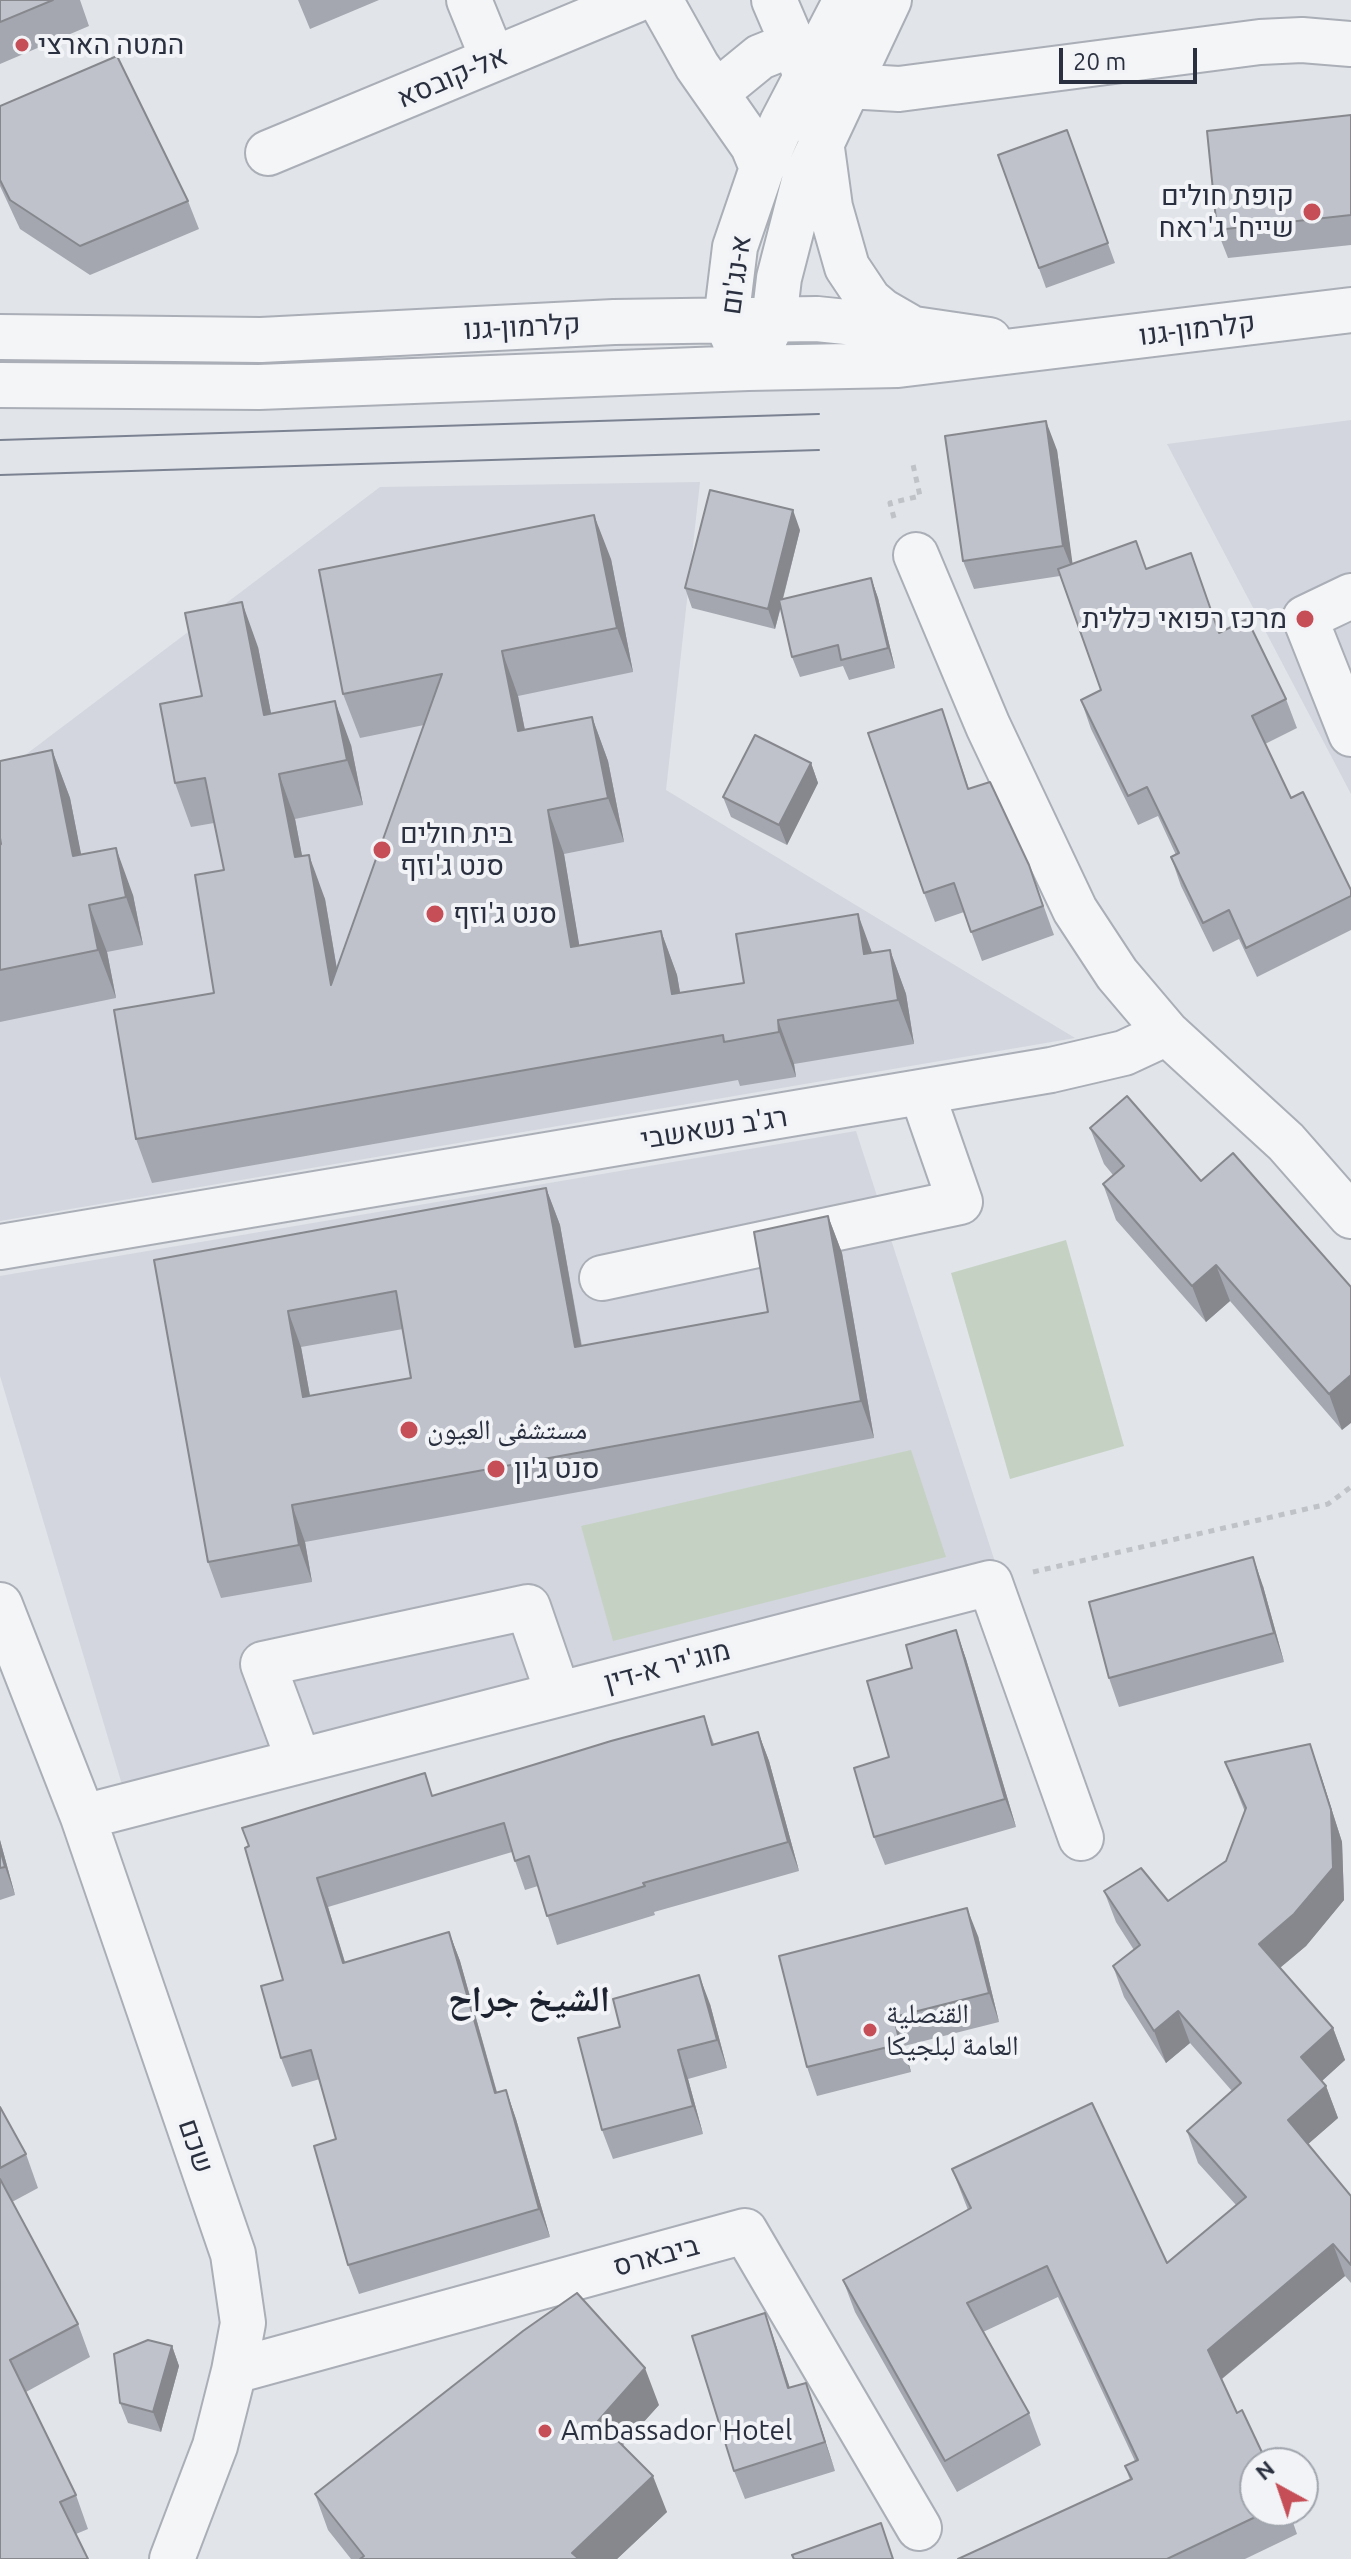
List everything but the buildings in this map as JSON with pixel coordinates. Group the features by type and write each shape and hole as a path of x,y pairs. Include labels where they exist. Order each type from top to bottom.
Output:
{"street":[{"path":"469,0 493,59"},
{"name":"אל-קובסא","path":"268,153 636,0"},
{"path":"660,0 674,29 747,134 762,168"},
{"path":"774,0 817,70"},
{"path":"817,70 846,0"},
{"path":"817,70 889,0"},
{"path":"716,93 760,57 775,51 817,70 884,89 1260,42 1302,40 1351,44"},
{"name":"א-נג'ום","path":"748,368 774,320 779,278 804,181 821,141 817,70"},
{"name":"א-נג'ום","path":"748,368 726,321 735,247 762,168 817,70"},
{"path":"821,141 830,207 847,267 869,300 914,329"},
{"name":"קלרמון-גנו","path":"0,385 53,383 259,387 898,365 1351,310"},
{"name":"קלרמון-גנו","path":"0,337 261,340 614,322 817,319 914,329 1043,349"},
{"path":"906,543 1075,910 1117,974 1167,1033 1286,1142 1351,1216"},
{"path":"1351,596 1305,618 1351,734"},
{"name":"רג'ב נשאשבי","path":"0,1247 1051,1070 1124,1053 1167,1033"},
{"path":"602,1278 960,1202 922,1093"},
{"path":"990,1583 1081,1838"},
{"name":"מוג'יר א-דין","path":"83,1817 990,1583"},
{"name":"שכם","path":"0,1605 83,1817 233,2254 243,2323 234,2371 215,2446 172,2559"},
{"path":"299,1761 263,1664 528,1607 558,1694"},
{"name":"שכם","path":"0,1663 51,1740"},
{"name":"ביבארס","path":"234,2371 745,2231 919,2528"}],"path":[{"path":"906,543 890,503 920,496 912,460"},
{"path":"990,1583 1328,1504 1351,1487"}],"shaded area":[{"name":"מרכז רפואי כללית","path":"1351,420 1351,794 1167,444"},
{"name":"סנט ג'וזף","path":"700,482 666,790 1075,1038 0,1221 0,774 380,487"},
{"name":"סנט ג'ון","path":"856,1131 995,1562 123,1788 0,1376 0,1276"}],"green space":[{"path":"1066,1240 1124,1446 1010,1479 951,1273"},
{"path":"911,1450 946,1557 613,1641 581,1526"}],"tram line":[{"path":"0,440 819,414"},
{"path":"0,475 819,450"}],"place":[{"name":"המטה הארצי","path":"22,45"},
{"name":"קופת חולים שייח' ג'ראח","path":"1312,212"},
{"name":"מרכז רפואי כללית","path":"1305,619"},
{"name":"בית חולים סנט ג'וזף","path":"382,850"},
{"name":"סנט ג'וזף","path":"435,914"},
{"name":"مستشفى العيون","path":"409,1430"},
{"name":"סנט ג'ון","path":"496,1469"},
{"name":"القنصلية العامة لبلجيكا","path":"870,2030"},
{"name":"Ambassador Hotel","path":"545,2431"}],"district":[{"name":"الشيخ جراح","path":"529,1999"}]}
